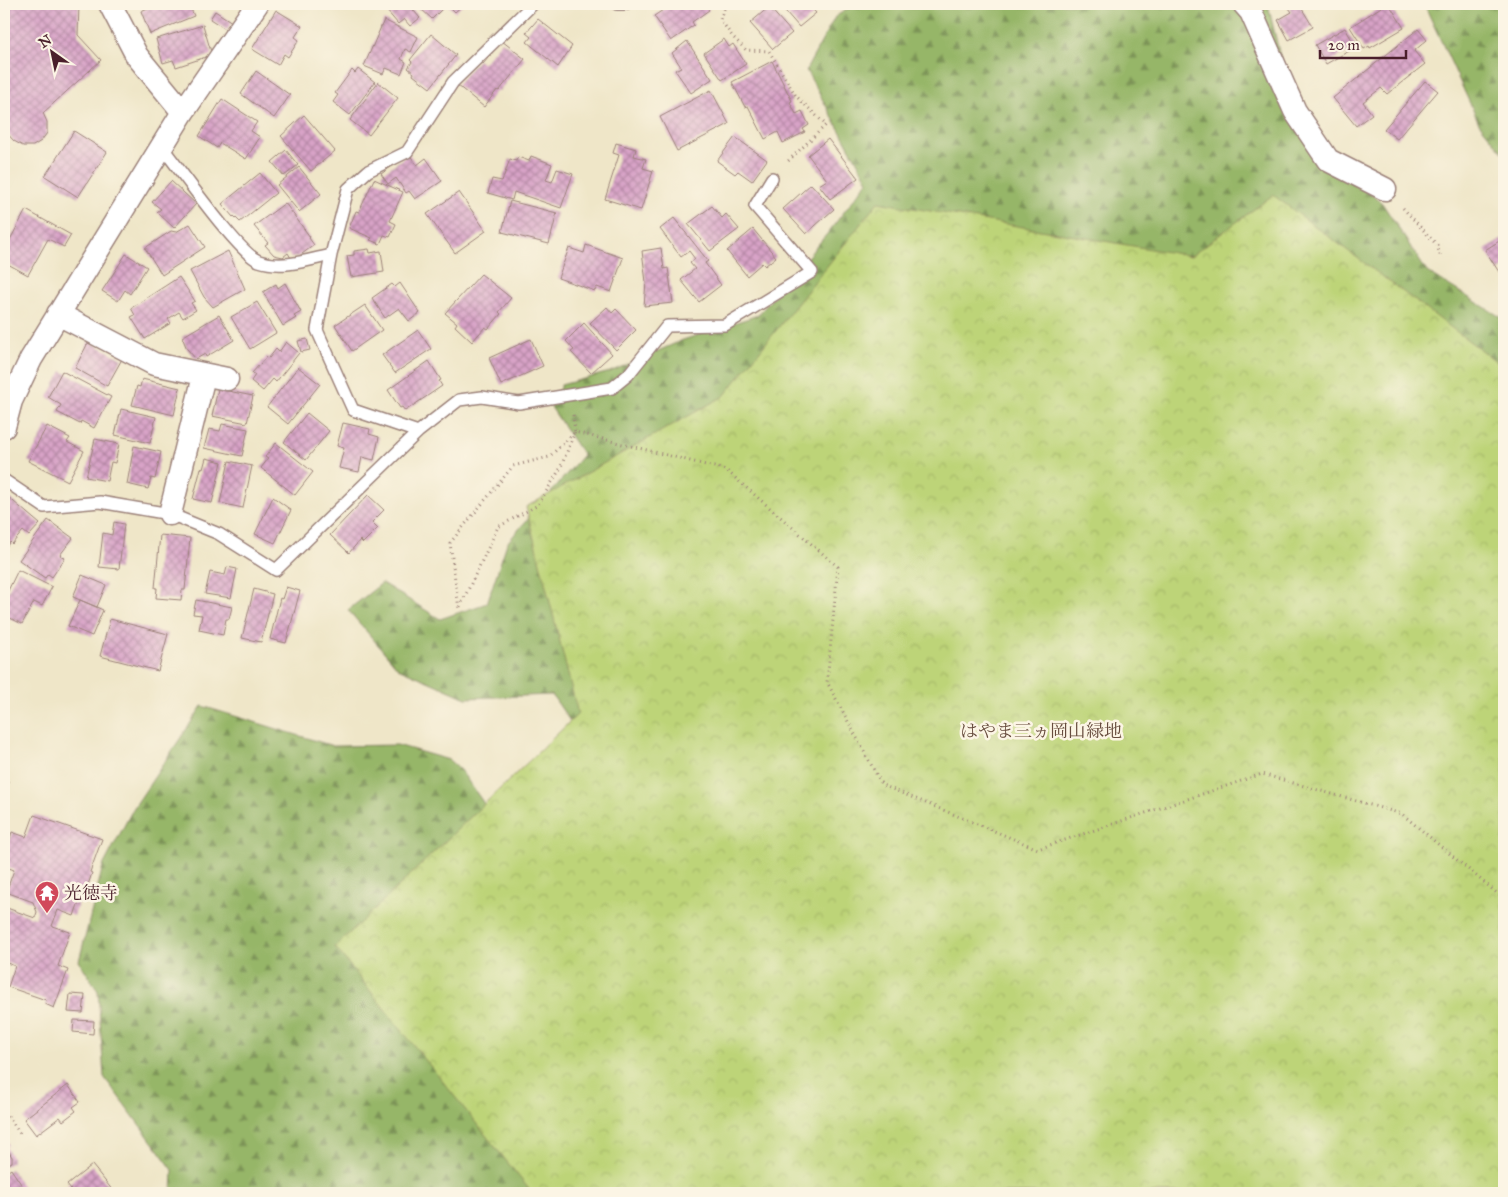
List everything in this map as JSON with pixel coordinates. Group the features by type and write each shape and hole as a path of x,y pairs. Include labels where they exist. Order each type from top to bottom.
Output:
{"street":[{"path":"110,4 137,56 183,112"},
{"path":"4,426 11,402 31,359 183,112 257,4"},
{"path":"1244,4 1251,12 1295,111 1328,160 1385,190"},
{"path":"58,314 154,364 204,376 227,379"},
{"path":"170,514 204,376"}],"lane":[{"path":"418,432 353,410 317,330 331,255 348,189 368,171 407,152 453,82 533,4"},
{"path":"617,4 625,4"},
{"path":"162,147 239,245 258,260 282,265 331,255"},
{"path":"4,480 44,507 100,502 170,514 218,534 276,570 418,432 459,400 482,397 519,403 612,388 628,375 667,326 724,325 812,272 755,206 772,178"}],"path":[{"path":"726,4 720,19 732,36 746,50 769,51 796,96 826,125 772,178"},
{"path":"1385,190 1437,245 1441,258"},
{"path":"571,395 575,432 560,469 538,505 498,527 459,609 450,543 513,466 549,458 575,432"},
{"path":"575,432 726,470 838,566 827,682 882,785 1038,849 1262,774 1402,814 1504,899"},
{"path":"4,1113 21,1136"}],"green space":[{"name":"はやま三ヵ岡山緑地","path":"855,4 1268,4 1297,131 1382,203 1427,272 1504,319 1504,1193 172,1193 173,1170 104,1077 98,991 79,961 103,866 133,809 202,706 333,746 397,745 449,760 461,771 512,843 579,734 552,695 466,698 398,668 348,610 382,583 440,619 487,603 507,543 583,455 551,407 561,385 610,372 683,340 758,315 827,234 868,181 806,70 835,17"},
{"path":"1424,4 1504,4 1504,154 1479,123"},
{"name":"はやま三ヵ岡山緑地","path":"1273,195 1504,367 1504,1193 532,1193 335,947 578,714 526,507 724,396 878,202 1191,256"}],"building":[{"path":"4,4 79,4 78,35 101,60 43,113 47,122 47,133 41,141 33,146 23,146 14,141 4,130"},
{"path":"151,4 189,4 194,16 150,34 141,11 152,6"},
{"path":"381,4 408,4 420,18 410,26 404,19 398,24"},
{"path":"413,4 447,4 432,19"},
{"path":"447,4 464,4 455,12"},
{"path":"672,4 705,4 709,10 692,22 694,25 671,41 654,16"},
{"path":"779,4 808,4 816,13 799,27"},
{"path":"1299,4 1313,27 1289,40 1278,20 1292,12 1289,8"},
{"path":"1386,4 1389,4 1404,28 1370,48 1369,46 1364,49 1350,27"},
{"path":"769,7 792,33 773,49 750,23"},
{"path":"276,10 302,26 295,37 299,40 288,57 284,54 278,65 252,49"},
{"path":"215,11 232,22 227,30 210,19"},
{"path":"538,19 572,46 558,67 527,42 531,37 526,33"},
{"path":"384,20 418,37 411,52 405,49 401,59 406,62 401,74 386,68 383,74 364,66"},
{"path":"203,25 212,55 176,67 173,60 163,63 156,39"},
{"path":"1345,28 1356,47 1326,64 1315,45"},
{"path":"1418,29 1427,40 1414,51 1425,64 1387,94 1381,88 1363,102 1372,114 1356,126 1333,98"},
{"path":"431,34 456,55 430,88 413,75 414,73 408,68 412,62 410,60"},
{"path":"724,39 729,47 733,44 746,64 722,80 704,53"},
{"path":"502,41 525,59 484,107 457,85 478,60 483,64"},
{"path":"687,41 712,79 691,93 675,70 681,67 672,53"},
{"path":"772,61 792,101 790,102 796,114 802,111 809,125 803,129 805,132 783,143 778,132 765,139 748,106 745,107 732,82"},
{"path":"358,69 375,82 350,115 333,102 338,95 335,93 352,70 355,73"},
{"path":"256,71 290,95 274,118 241,94"},
{"path":"1425,81 1438,91 1397,139 1384,129"},
{"path":"378,82 398,98 369,135 350,120"},
{"path":"711,90 729,124 677,151 660,117"},
{"path":"222,99 257,122 251,131 260,137 246,159 220,143 217,148 199,136"},
{"path":"304,115 335,151 311,171 281,136"},
{"path":"74,131 107,152 78,197 45,176"},
{"path":"735,137 767,160 752,181 738,171 735,174 717,161"},
{"path":"828,139 858,178 830,199 819,185 827,180 808,155"},
{"path":"616,143 636,149 634,156 646,159 643,168 653,171 641,210 605,199 619,155 613,153"},
{"path":"286,150 298,165 284,176 272,162"},
{"path":"409,154 417,165 426,158 442,181 415,199 409,191 406,193 396,178 388,184 381,174"},
{"path":"531,156 552,164 546,180 552,182 557,169 573,174 561,208 514,192 512,200 488,193 492,179 502,181 510,159 516,161 518,157 529,161"},
{"path":"299,167 321,194 299,212 277,185"},
{"path":"260,173 276,193 240,222 222,204"},
{"path":"374,179 403,192 390,221 396,224 390,237 384,235 380,244 370,240 372,238 349,228 356,211 359,212"},
{"path":"171,181 196,204 174,228 157,212 161,209 152,202"},
{"path":"811,184 834,209 806,234 783,209"},
{"path":"459,192 486,231 455,253 427,214"},
{"path":"510,201 557,213 549,244 502,232"},
{"path":"285,203 314,245 298,257 291,258 288,253 283,257 274,255 265,245 268,243 254,226"},
{"path":"712,206 722,218 726,214 739,229 710,251 688,224"},
{"path":"26,210 71,235 64,247 48,239 28,275 4,262 4,251"},
{"path":"674,218 708,261 705,263 721,285 699,302 681,280 695,269 690,263 695,259 689,251 681,257 660,229"},
{"path":"190,224 205,247 162,275 145,248 171,231 176,232"},
{"path":"753,229 776,257 765,266 762,263 747,276 727,251"},
{"path":"1504,238 1504,268 1499,272 1485,250"},
{"path":"586,245 623,258 611,292 597,287 595,291 558,278 569,248 584,253"},
{"path":"661,248 664,269 668,268 673,303 644,306 646,282 642,251"},
{"path":"369,249 370,253 381,251 384,272 351,277 347,256 354,255 354,251"},
{"path":"228,251 245,289 213,307 204,297 190,271"},
{"path":"126,254 147,267 130,294 125,290 118,301 102,291"},
{"path":"481,274 511,298 499,312 501,314 488,329 485,327 472,342 455,326 457,323 445,313"},
{"path":"179,277 195,301 191,303 196,310 183,318 179,312 168,319 171,323 145,339 131,317 135,315 131,308"},
{"path":"285,283 301,312 294,316 296,318 283,326 263,292 276,284 278,288"},
{"path":"400,283 420,313 409,321 399,308 385,318 372,298 392,284 395,287"},
{"path":"257,302 276,333 250,349 231,317"},
{"path":"365,305 382,330 352,351 335,325"},
{"path":"607,307 612,313 616,309 636,330 616,350 590,323"},
{"path":"219,315 234,340 206,357 205,354 196,359 187,349 182,337"},
{"path":"584,323 612,354 591,373 571,352 574,350 566,341"},
{"path":"418,330 431,349 395,373 382,355"},
{"path":"307,339 310,350 301,352 298,341"},
{"path":"531,339 543,366 501,385 489,358"},
{"path":"89,341 122,359 107,386 75,368"},
{"path":"286,342 299,353 276,382 273,379 263,391 251,381 255,375 252,373 276,349 279,352"},
{"path":"429,361 441,380 439,381 442,386 405,411 402,407 400,408 388,390"},
{"path":"298,367 320,384 288,424 267,407"},
{"path":"62,371 111,397 94,428 81,421 80,424 57,412 61,405 48,397"},
{"path":"142,379 180,388 174,415 132,405 137,386 140,387"},
{"path":"218,389 253,396 247,423 212,416"},
{"path":"121,409 156,417 150,443 115,435"},
{"path":"307,413 329,431 306,460 284,442"},
{"path":"343,423 370,429 369,434 379,437 374,460 362,457 359,472 339,468 344,448 337,446"},
{"path":"222,424 248,429 242,456 204,448 209,429 220,431"},
{"path":"47,426 70,438 67,442 84,451 68,481 28,461"},
{"path":"95,439 119,444 115,463 111,462 107,481 86,477"},
{"path":"276,443 313,472 295,495 261,468 268,459 265,457"},
{"path":"134,446 161,452 155,479 151,478 148,489 127,484"},
{"path":"206,458 222,462 212,503 193,499 201,468 203,469"},
{"path":"229,461 252,466 243,508 220,503"},
{"path":"368,495 384,510 372,522 378,528 363,543 360,540 349,553 330,535"},
{"path":"7,496 40,524 29,536 23,531 12,544 10,542 4,549 4,500"},
{"path":"273,497 291,510 275,543 255,534"},
{"path":"48,520 73,538 60,555 65,558 52,577 48,574 45,578 19,560"},
{"path":"114,522 124,524 119,569 99,567 103,533 112,535"},
{"path":"160,535 190,538 185,590 182,590 181,600 156,598 157,588 155,588"},
{"path":"227,567 237,569 231,598 205,594 210,572 225,575"},
{"path":"18,570 52,587 42,606 34,602 22,624 4,615 4,599"},
{"path":"82,575 106,585 97,607 73,597"},
{"path":"286,587 300,591 286,643 270,639 280,598 282,599"},
{"path":"254,589 273,594 261,642 242,638"},
{"path":"80,600 103,610 92,636 68,626"},
{"path":"196,600 232,607 229,619 226,619 223,635 199,630 202,615 193,614"},
{"path":"110,619 168,634 158,671 100,656"},
{"path":"4,780 9,782 4,797"},
{"path":"34,815 102,839 90,872 92,873 86,891 83,890 74,916 58,910 52,926 70,932 58,966 68,970 54,1008 45,1004 46,1000 8,987 15,966 4,962 4,907 35,918 37,912 33,902 6,892 14,870 4,866 4,856 12,832 26,837"},
{"path":"70,994 85,995 83,1013 68,1012"},
{"path":"74,1020 94,1021 93,1034 73,1032"},
{"path":"68,1085 80,1102 73,1107 76,1111 63,1121 60,1117 36,1135 24,1119"},
{"path":"4,1137 9,1145 6,1147 12,1157 12,1162 4,1167"},
{"path":"92,1165 114,1192 66,1193 71,1190 67,1185"},
{"path":"11,1169 27,1193 4,1193 4,1174"}],"place":[{"name":"光徳寺","path":"47,914"}]}
